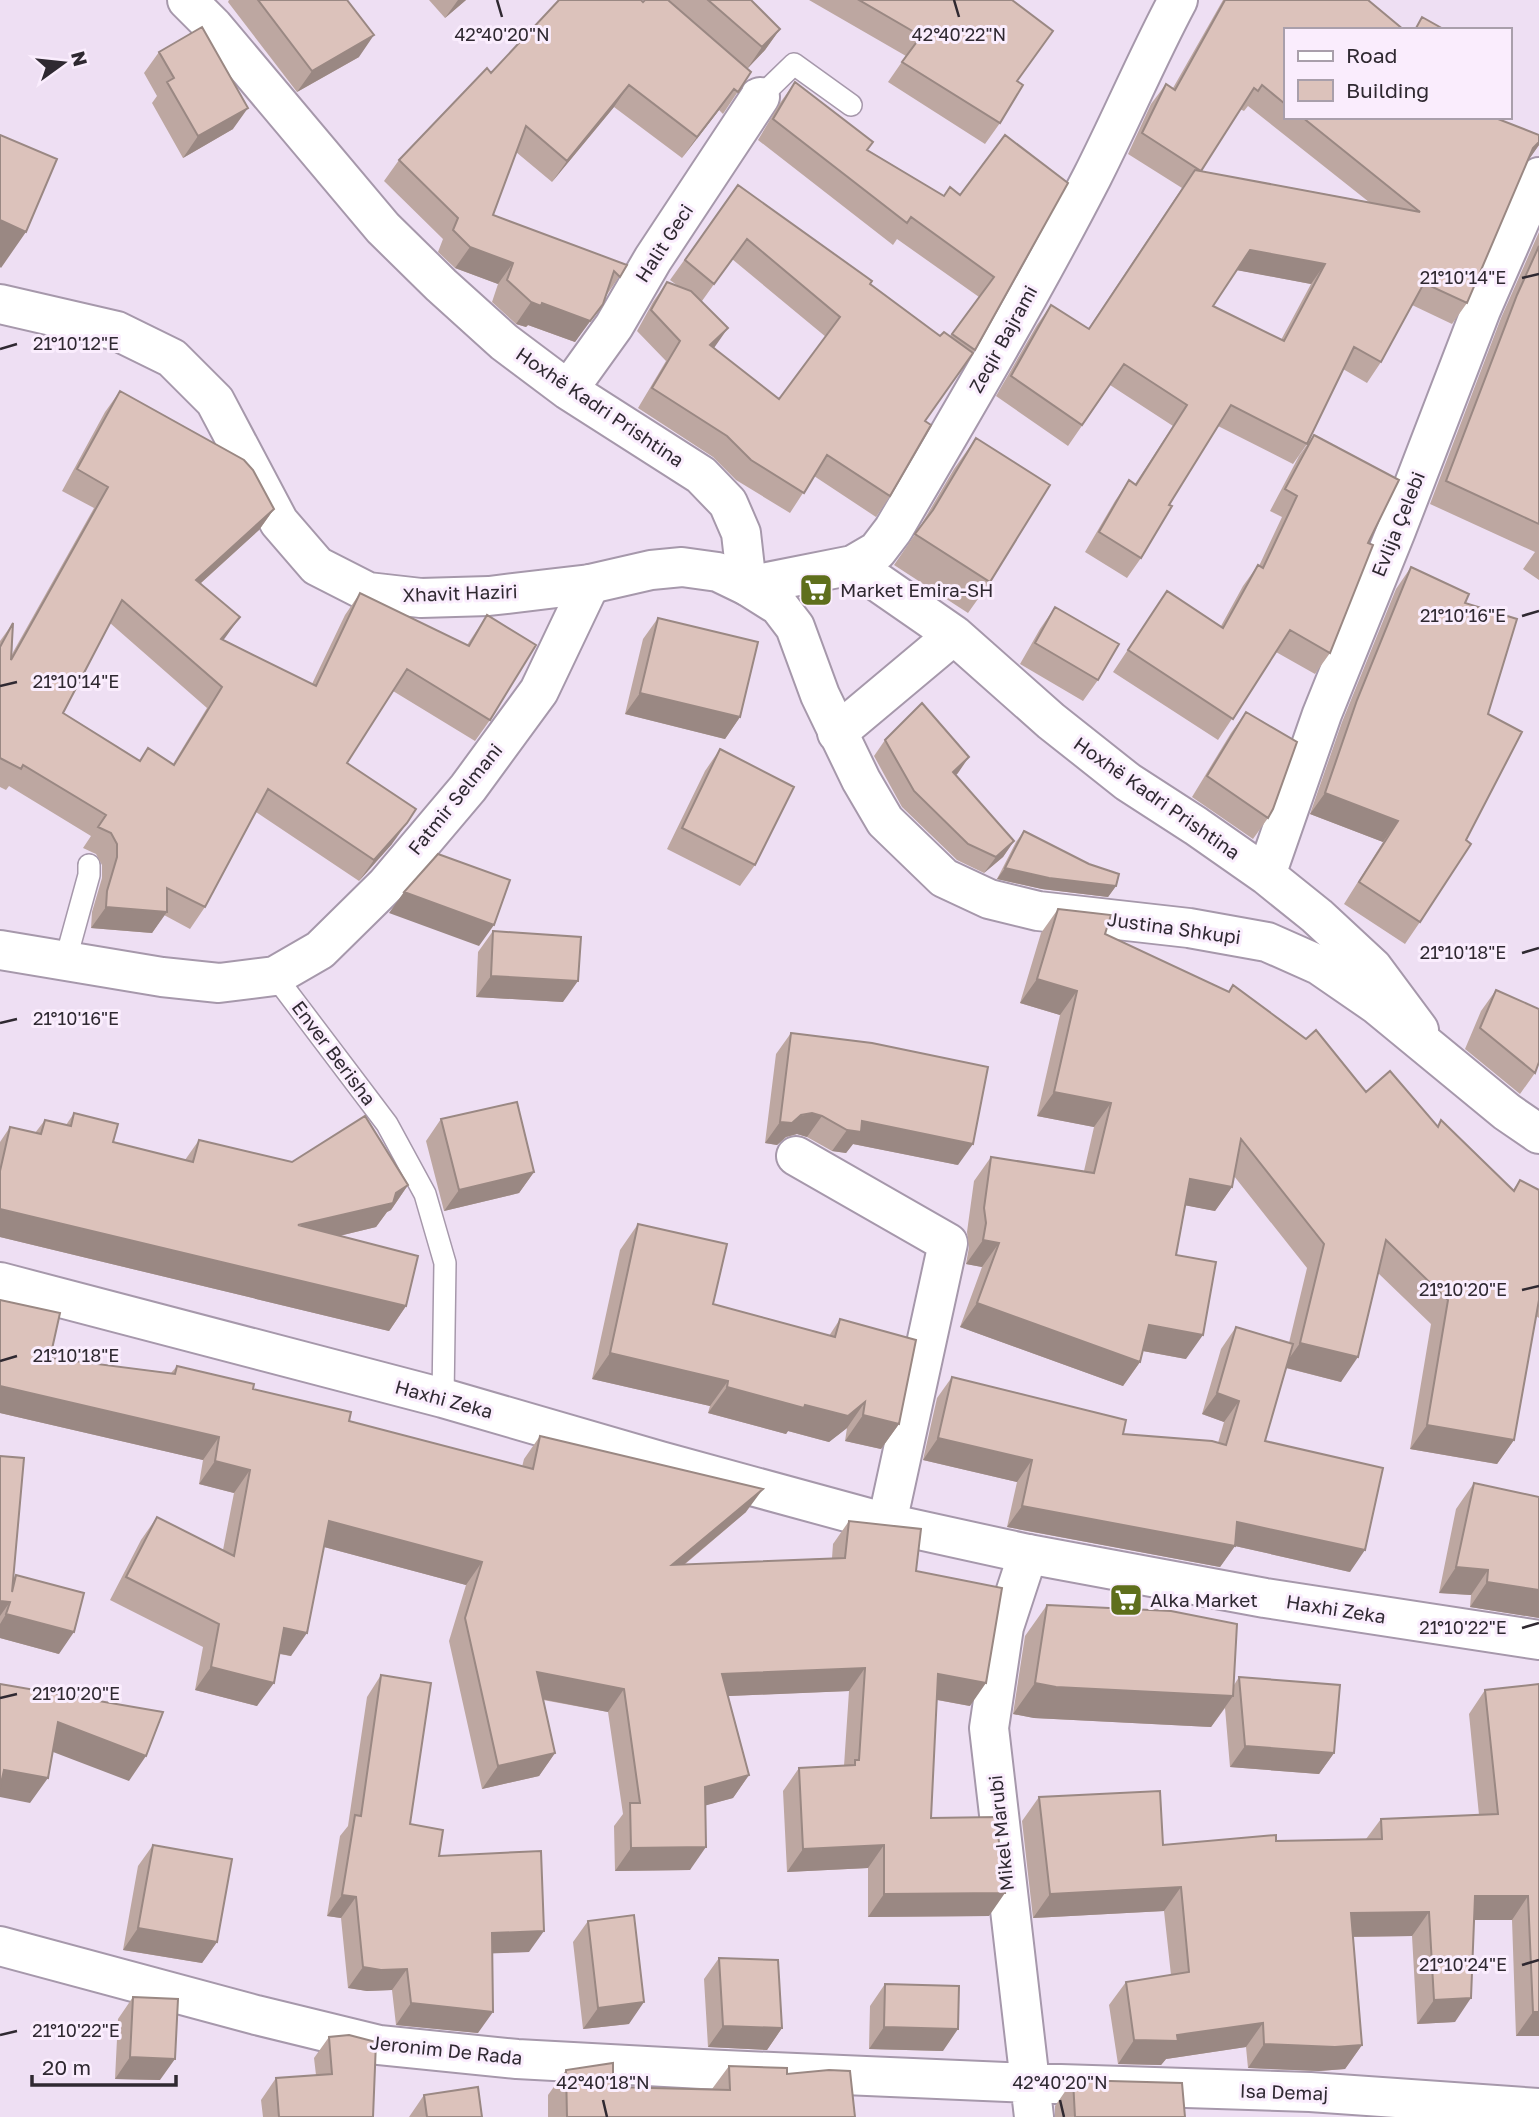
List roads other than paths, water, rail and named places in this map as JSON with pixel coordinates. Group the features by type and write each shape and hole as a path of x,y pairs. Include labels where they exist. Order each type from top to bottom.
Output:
{"street":[{"name":"Hoxhë Kadri Prishtina","path":"187,0 213,26 383,228 441,285 505,342 568,390 701,475 728,503 741,533 747,586"},
{"name":"Zeqir Bajrami","path":"747,586 853,565 877,551 893,530 1026,299 1092,176 1178,0"},
{"name":"Halit Geci","path":"568,390 614,326 750,88"},
{"name":"Evlija Çelebi","path":"1266,875 1322,713 1481,310 1539,177"},
{"name":"Xhavit Haziri","path":"0,304 117,331 172,358 215,401 279,522 317,566 368,593 421,598 489,596 590,584 650,570 682,567 718,572 747,586"},
{"name":"Hoxhë Kadri Prishtina","path":"853,565 954,635 1051,721 1128,782 1196,825 1266,875 1317,916 1373,968 1437,1054"},
{"name":"Fatmir Selmani","path":"275,976 320,950 386,885 468,788 539,691 590,584"},
{"name":"Justina Shkupi","path":"747,586 779,606 795,627 837,733 860,780 886,821 944,878 989,899 1038,911 1189,928 1267,942 1319,965 1377,1005 1507,1112 1539,1134"},
{"path":"837,733 954,635"},
{"path":"0,950 162,977 219,983 275,976"},
{"path":"796,1156 948,1243 887,1523"},
{"name":"Haxhi Zeka","path":"0,1282 443,1398 887,1523 1265,1598 1539,1640"},
{"name":"Mikel Marubi","path":"1028,1553 1004,1627 989,1728 1031,2100"},
{"name":"Jeronim De Rada","path":"0,1946 379,2045 1031,2100"},
{"name":"Isa Demaj","path":"1031,2100 1310,2092 1539,2108"}],"lane":[{"name":"Halit Geci","path":"750,88 794,64 851,105"},
{"path":"65,962 89,875 89,865"},
{"name":"Enver Berisha","path":"275,976 387,1124 425,1194 445,1263 443,1398"}],"place":[{"name":"Market Emira-SH","path":"816,590"},
{"name":"Alka Market","path":"1126,1600"}]}
